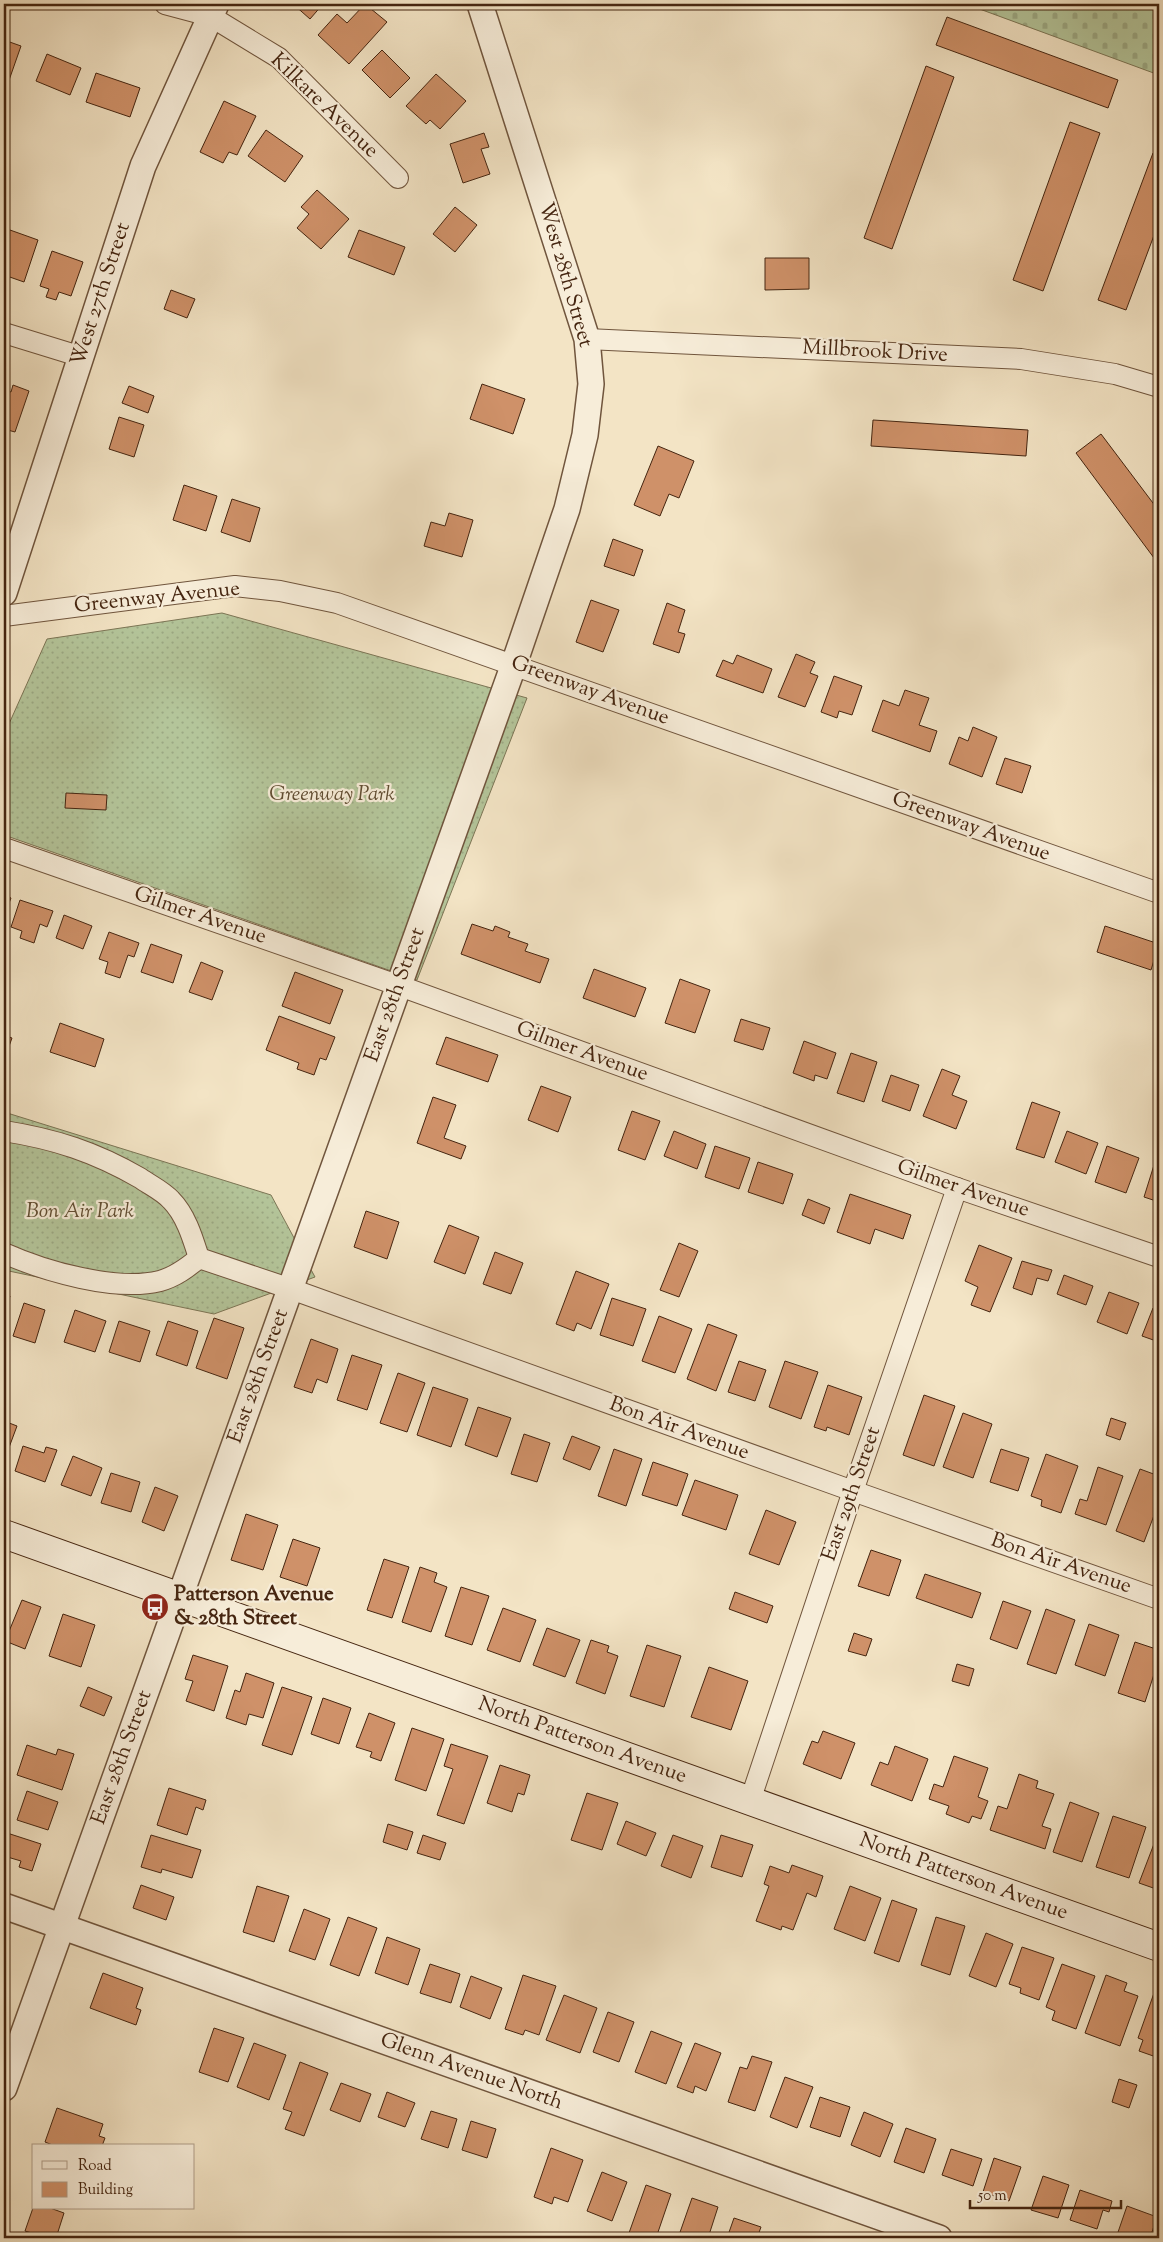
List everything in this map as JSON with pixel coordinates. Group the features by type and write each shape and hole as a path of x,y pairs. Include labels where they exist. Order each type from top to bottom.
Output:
{"main road":[{"name":"North Patterson Avenue","path":"4,1534 1159,1947"}],"street":[{"name":"Kilkare Avenue","path":"165,4 213,10 279,58 398,178"},
{"name":"West 28th Street","path":"480,4 587,339 591,384 585,435 567,509 514,664"},
{"name":"West 27th Street","path":"4,593 143,166 213,10"},
{"path":"4,333 82,357"},
{"name":"Millbrook Drive","path":"587,339 1021,359 1115,374 1159,387"},
{"name":"Greenway Avenue","path":"4,616 235,586 280,591 337,603 1159,893"},
{"name":"East 28th Street","path":"4,2088 514,664"},
{"name":"Gilmer Avenue","path":"4,848 400,986 957,1188 1159,1257"},
{"path":"4,1131 75,1146 117,1165 157,1189 171,1200 182,1215 199,1258 178,1274 161,1281 143,1284 60,1274 4,1253"},
{"name":"East 29th Street","path":"750,1801 853,1491 957,1188"},
{"name":"Bon Air Avenue","path":"199,1258 1159,1598"},
{"name":"Glenn Avenue North","path":"4,1906 939,2238"}],"green space":[{"path":"966,4 1159,4 1159,75"},
{"name":"Greenway Park","path":"222,613 527,698 417,980 4,835 4,735 47,639"},
{"name":"Bon Air Park","path":"4,1112 271,1195 315,1277 214,1314 4,1270"}],"building":[{"path":"293,4 323,4 310,19"},
{"path":"365,4 387,22 349,64 318,35 337,14 347,23"},
{"path":"947,17 1118,80 1108,108 936,45"},
{"path":"4,40 21,46 7,86 4,85"},
{"path":"382,50 410,78 390,98 362,70"},
{"path":"47,54 81,68 70,95 36,81"},
{"path":"926,66 954,77 892,249 864,238"},
{"path":"96,73 140,88 130,117 86,102"},
{"path":"436,74 466,101 440,129 430,120 426,124 406,106"},
{"path":"224,101 256,116 237,155 229,152 223,163 200,152"},
{"path":"1070,122 1100,133 1043,291 1013,280"},
{"path":"266,130 303,156 285,182 248,156"},
{"path":"484,133 489,147 481,149 490,174 463,183 450,144"},
{"path":"1153,153 1159,155 1159,222 1126,310 1098,300"},
{"path":"317,190 349,219 321,249 297,228 309,214 301,207"},
{"path":"455,207 477,225 455,252 433,234"},
{"path":"10,230 38,240 24,282 4,275 4,247"},
{"path":"359,230 405,247 394,275 348,257"},
{"path":"52,251 83,262 71,296 59,292 56,300 46,297 49,289 40,286"},
{"path":"765,258 809,258 809,289 765,290"},
{"path":"171,290 195,299 187,318 164,309"},
{"path":"482,384 525,399 513,434 470,419"},
{"path":"13,385 29,391 15,432 4,429 4,390 11,392"},
{"path":"129,386 154,396 148,413 122,403"},
{"path":"119,417 144,425 134,457 109,449"},
{"path":"873,420 1028,430 1026,456 871,446"},
{"path":"1101,434 1159,511 1159,560 1157,562 1076,453"},
{"path":"658,446 694,461 679,498 669,494 660,516 634,505"},
{"path":"184,485 217,496 206,531 173,520"},
{"path":"232,499 260,508 250,542 221,532"},
{"path":"449,513 473,520 462,557 424,546 431,522 445,526"},
{"path":"613,539 643,550 634,576 604,566"},
{"path":"591,600 619,610 603,652 576,642"},
{"path":"667,603 685,610 678,632 685,634 679,653 653,644"},
{"path":"796,654 815,662 810,673 818,676 805,707 778,697"},
{"path":"737,655 772,669 763,693 716,676 723,660 733,664"},
{"path":"834,676 862,686 852,715 839,711 837,718 821,712"},
{"path":"905,690 929,698 919,725 937,731 930,752 872,731 883,700 899,706"},
{"path":"973,727 997,737 982,777 949,764 959,737 968,741"},
{"path":"1005,758 1031,766 1022,793 996,784"},
{"path":"66,793 107,795 106,810 65,808"},
{"path":"4,895 11,898 4,916"},
{"path":"20,900 53,911 47,927 40,924 34,943 20,938 22,931 11,927"},
{"path":"64,915 92,926 83,949 56,938"},
{"path":"472,924 493,931 495,926 510,932 508,937 528,944 525,951 549,959 540,983 461,954"},
{"path":"1105,926 1159,944 1151,970 1097,952"},
{"path":"109,932 139,943 134,957 128,955 120,978 105,973 108,962 99,959"},
{"path":"151,944 182,955 173,983 141,972"},
{"path":"201,962 223,971 212,1000 189,992"},
{"path":"594,969 646,988 635,1017 583,998"},
{"path":"295,972 343,990 330,1024 282,1006"},
{"path":"680,979 710,990 695,1033 665,1023"},
{"path":"279,1016 335,1037 326,1060 320,1058 314,1075 297,1069 299,1063 266,1050"},
{"path":"741,1019 770,1028 763,1050 734,1041"},
{"path":"60,1023 104,1039 95,1067 50,1052"},
{"path":"4,1035 12,1038 4,1060"},
{"path":"446,1037 498,1055 488,1082 436,1064"},
{"path":"804,1041 836,1053 827,1079 815,1075 814,1081 793,1073"},
{"path":"851,1053 877,1062 864,1102 837,1093"},
{"path":"942,1069 960,1076 952,1095 967,1101 956,1129 923,1116"},
{"path":"891,1075 919,1085 910,1111 882,1101"},
{"path":"541,1086 571,1097 558,1132 528,1120"},
{"path":"433,1097 456,1105 444,1138 466,1146 461,1159 417,1143"},
{"path":"1032,1102 1060,1112 1044,1158 1016,1149"},
{"path":"632,1111 660,1121 645,1160 618,1150"},
{"path":"674,1131 706,1144 697,1169 664,1156"},
{"path":"1067,1131 1098,1143 1086,1174 1055,1162"},
{"path":"715,1146 750,1158 739,1189 705,1177"},
{"path":"1107,1146 1139,1158 1126,1193 1095,1182"},
{"path":"758,1162 793,1174 783,1204 748,1192"},
{"path":"1154,1165 1159,1166 1159,1202 1144,1197"},
{"path":"850,1194 911,1215 903,1239 875,1229 870,1244 837,1232"},
{"path":"808,1199 830,1208 824,1224 802,1215"},
{"path":"366,1211 399,1222 387,1259 354,1247"},
{"path":"449,1225 479,1237 465,1274 434,1262"},
{"path":"679,1243 698,1251 679,1297 660,1290"},
{"path":"979,1245 1012,1258 990,1312 971,1305 978,1287 965,1281"},
{"path":"495,1252 523,1263 511,1294 483,1284"},
{"path":"1022,1261 1052,1270 1048,1281 1037,1278 1032,1295 1013,1288"},
{"path":"576,1271 609,1284 591,1329 577,1323 574,1331 556,1324"},
{"path":"1064,1275 1093,1286 1086,1305 1057,1294"},
{"path":"1109,1292 1139,1303 1127,1334 1097,1322"},
{"path":"4,1294 10,1296 4,1316"},
{"path":"612,1298 646,1309 633,1346 600,1335"},
{"path":"24,1303 45,1310 35,1343 13,1336"},
{"path":"1153,1308 1159,1311 1159,1342 1142,1336"},
{"path":"75,1310 106,1321 95,1352 64,1342"},
{"path":"659,1316 692,1329 675,1373 642,1361"},
{"path":"214,1318 244,1328 227,1379 196,1368"},
{"path":"119,1321 150,1331 140,1362 109,1352"},
{"path":"168,1321 198,1331 187,1366 156,1355"},
{"path":"708,1324 737,1335 716,1391 687,1379"},
{"path":"311,1339 338,1349 327,1383 317,1379 312,1393 294,1387"},
{"path":"352,1355 382,1365 367,1410 337,1400"},
{"path":"739,1361 766,1370 755,1401 728,1392"},
{"path":"785,1361 818,1372 801,1419 769,1407"},
{"path":"398,1373 425,1383 407,1432 380,1423"},
{"path":"828,1385 862,1397 849,1435 827,1427 826,1431 814,1427"},
{"path":"433,1387 468,1399 451,1447 417,1435"},
{"path":"924,1395 955,1406 934,1466 903,1455"},
{"path":"478,1407 511,1418 497,1457 465,1445"},
{"path":"963,1413 992,1424 973,1478 943,1467"},
{"path":"1111,1418 1126,1423 1120,1440 1106,1435"},
{"path":"4,1421 17,1426 4,1461"},
{"path":"524,1434 550,1443 537,1482 511,1474"},
{"path":"572,1436 600,1447 590,1470 563,1459"},
{"path":"23,1446 44,1453 46,1447 57,1450 45,1482 15,1471"},
{"path":"614,1449 642,1459 626,1506 598,1496"},
{"path":"1001,1449 1029,1458 1018,1491 990,1482"},
{"path":"1046,1454 1078,1466 1061,1513 1041,1506 1042,1500 1031,1496"},
{"path":"73,1456 102,1468 91,1496 61,1485"},
{"path":"653,1462 688,1474 677,1506 642,1495"},
{"path":"1098,1467 1123,1476 1106,1525 1075,1514 1080,1499 1087,1501"},
{"path":"1140,1469 1159,1476 1159,1502 1144,1542 1116,1531"},
{"path":"111,1473 140,1482 131,1512 101,1503"},
{"path":"695,1480 738,1495 726,1530 682,1515"},
{"path":"155,1487 178,1496 164,1531 142,1522"},
{"path":"766,1510 796,1522 779,1565 749,1554"},
{"path":"246,1514 278,1525 263,1570 231,1560"},
{"path":"293,1539 320,1548 307,1586 280,1577"},
{"path":"871,1550 901,1560 889,1596 858,1586"},
{"path":"384,1559 409,1567 392,1618 367,1610"},
{"path":"420,1567 437,1573 434,1582 447,1587 431,1632 402,1622"},
{"path":"925,1574 981,1593 972,1618 916,1598"},
{"path":"461,1587 489,1596 472,1645 445,1636"},
{"path":"735,1592 773,1606 767,1623 729,1609"},
{"path":"22,1600 41,1607 25,1649 5,1641"},
{"path":"1003,1601 1031,1611 1017,1649 990,1639"},
{"path":"503,1608 536,1620 520,1662 487,1650"},
{"path":"1046,1609 1075,1620 1056,1674 1027,1664"},
{"path":"63,1614 95,1625 81,1667 49,1656"},
{"path":"1089,1624 1119,1635 1105,1676 1075,1665"},
{"path":"547,1628 580,1640 565,1677 533,1665"},
{"path":"854,1633 872,1639 866,1656 848,1651"},
{"path":"591,1640 609,1646 607,1652 618,1656 605,1694 576,1683"},
{"path":"1135,1642 1159,1650 1159,1659 1145,1702 1118,1693"},
{"path":"647,1645 681,1656 664,1707 630,1696"},
{"path":"193,1655 228,1666 214,1711 186,1701 193,1681 185,1679"},
{"path":"957,1664 974,1669 969,1686 952,1681"},
{"path":"709,1667 748,1681 731,1730 691,1717"},
{"path":"246,1673 274,1683 263,1718 249,1714 246,1725 226,1718 235,1690 240,1692"},
{"path":"88,1687 112,1697 104,1716 80,1706"},
{"path":"282,1687 312,1697 292,1755 262,1745"},
{"path":"323,1698 351,1708 339,1744 311,1734"},
{"path":"369,1713 395,1723 381,1761 370,1757 372,1752 356,1747"},
{"path":"412,1728 444,1739 426,1791 395,1780"},
{"path":"823,1731 855,1743 841,1779 803,1764 812,1741 818,1743"},
{"path":"451,1744 488,1756 464,1824 437,1815 453,1769 444,1766"},
{"path":"27,1745 56,1755 58,1749 74,1754 62,1790 17,1775"},
{"path":"895,1746 928,1759 912,1801 871,1785 880,1762 888,1765"},
{"path":"954,1756 988,1768 978,1797 988,1801 981,1819 972,1816 969,1823 946,1814 949,1806 929,1799 934,1784 943,1787"},
{"path":"500,1765 530,1775 524,1795 518,1793 512,1812 487,1803"},
{"path":"1019,1774 1038,1781 1036,1788 1054,1794 1042,1826 1051,1829 1045,1849 990,1830 998,1806 1007,1809"},
{"path":"169,1788 206,1800 203,1810 196,1807 187,1835 157,1825"},
{"path":"27,1791 58,1802 48,1830 17,1820"},
{"path":"587,1793 618,1803 602,1850 571,1840"},
{"path":"1070,1802 1099,1813 1082,1862 1053,1852"},
{"path":"1113,1816 1146,1827 1129,1878 1096,1867"},
{"path":"626,1821 656,1833 646,1856 617,1844"},
{"path":"388,1824 413,1832 407,1850 383,1842"},
{"path":"4,1832 41,1844 32,1871 19,1867 21,1861 4,1856"},
{"path":"151,1835 201,1850 192,1878 162,1869 161,1873 141,1867"},
{"path":"423,1835 446,1843 440,1860 417,1853"},
{"path":"673,1835 703,1846 691,1878 661,1866"},
{"path":"721,1835 753,1845 742,1877 711,1867"},
{"path":"1157,1836 1159,1837 1159,1890 1139,1883"},
{"path":"792,1865 823,1876 816,1897 807,1893 793,1930 782,1926 781,1930 756,1921 769,1886 764,1884 770,1866 789,1873"},
{"path":"141,1885 174,1897 166,1920 133,1908"},
{"path":"257,1886 289,1896 274,1942 243,1932"},
{"path":"850,1886 881,1898 865,1941 834,1929"},
{"path":"892,1900 917,1909 899,1962 874,1953"},
{"path":"304,1909 330,1919 315,1960 289,1951"},
{"path":"348,1917 377,1928 359,1976 330,1965"},
{"path":"936,1917 965,1926 950,1975 921,1965"},
{"path":"986,1933 1013,1944 996,1987 969,1976"},
{"path":"387,1937 420,1949 408,1985 375,1973"},
{"path":"1022,1947 1054,1958 1039,2000 1020,1993 1021,1988 1009,1984"},
{"path":"430,1964 460,1974 451,2003 420,1993"},
{"path":"1062,1964 1095,1976 1076,2029 1052,2020 1055,2011 1046,2007"},
{"path":"103,1973 143,1988 136,2008 141,2010 136,2025 90,2008"},
{"path":"523,1975 556,1986 539,2035 525,2030 523,2035 505,2029"},
{"path":"1106,1975 1127,1983 1124,1991 1138,1996 1120,2046 1085,2033"},
{"path":"471,1976 502,1988 490,2019 460,2007"},
{"path":"1154,1993 1159,1995 1159,2058 1139,2051 1143,2040 1138,2038"},
{"path":"564,1995 597,2008 580,2053 546,2040"},
{"path":"608,2012 634,2022 619,2062 593,2052"},
{"path":"214,2028 244,2038 228,2082 199,2072"},
{"path":"651,2031 682,2043 666,2084 635,2072"},
{"path":"254,2043 286,2055 269,2100 237,2087"},
{"path":"695,2043 721,2053 706,2091 695,2086 693,2093 677,2087"},
{"path":"752,2056 772,2062 755,2111 728,2102 740,2067 747,2069"},
{"path":"300,2062 328,2073 304,2136 285,2129 292,2112 283,2109"},
{"path":"785,2077 813,2087 797,2128 770,2117"},
{"path":"1119,2079 1137,2085 1129,2108 1112,2102"},
{"path":"341,2083 371,2094 360,2122 330,2110"},
{"path":"387,2092 415,2103 405,2127 378,2117"},
{"path":"820,2097 850,2107 840,2137 810,2127"},
{"path":"57,2108 103,2124 99,2136 105,2138 103,2144 50,2144 45,2142"},
{"path":"431,2111 457,2119 448,2148 421,2139"},
{"path":"864,2112 893,2124 880,2157 851,2145"},
{"path":"471,2121 496,2129 487,2158 462,2150"},
{"path":"906,2128 936,2139 924,2173 894,2162"},
{"path":"551,2148 583,2160 568,2202 554,2197 552,2204 534,2197"},
{"path":"951,2149 982,2159 973,2186 942,2175"},
{"path":"994,2158 1021,2167 1009,2201 983,2192"},
{"path":"602,2172 627,2182 612,2221 587,2211"},
{"path":"1043,2176 1069,2185 1058,2218 1031,2210"},
{"path":"646,2185 671,2194 656,2238 643,2238 629,2233"},
{"path":"1080,2190 1112,2201 1109,2212 1103,2210 1097,2229 1070,2220"},
{"path":"692,2198 718,2207 708,2238 678,2238"},
{"path":"1127,2206 1157,2217 1150,2238 1116,2238"},
{"path":"32,2210 56,2210 64,2213 56,2238 49,2238 25,2231"},
{"path":"734,2218 761,2227 757,2238 727,2238"}],"place":[{"name":"Patterson Avenue & 28th Street","path":"155,1607"}]}
